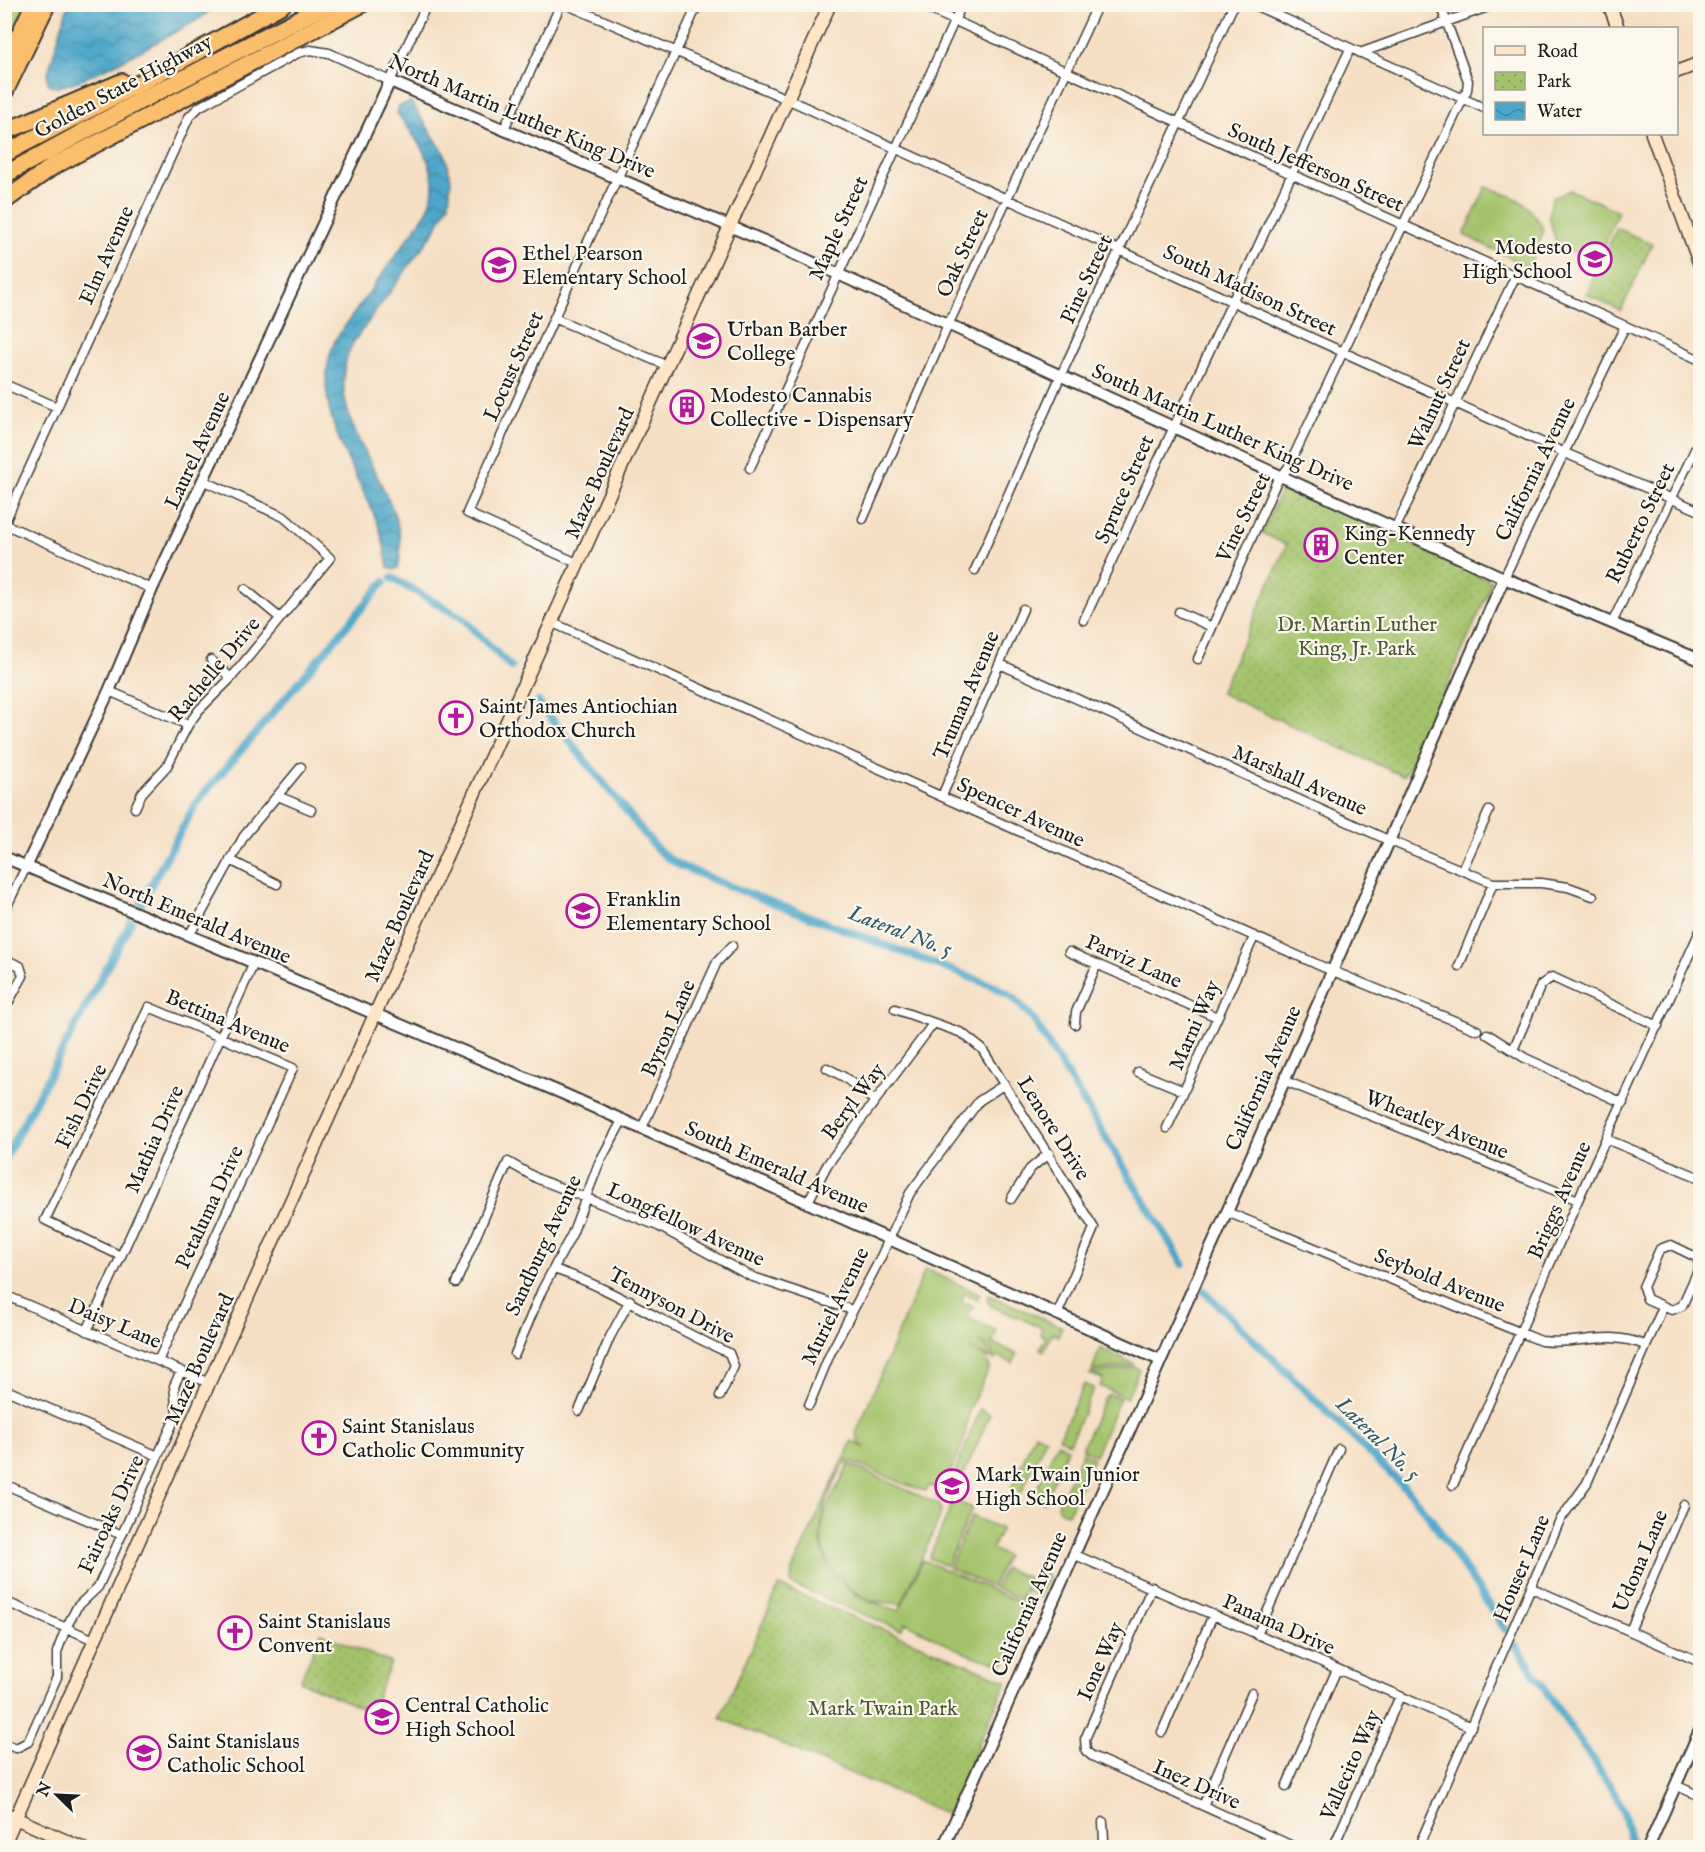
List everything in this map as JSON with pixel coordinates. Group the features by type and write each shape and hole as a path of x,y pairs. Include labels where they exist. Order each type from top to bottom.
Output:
{"highway":[{"path":"4,67 34,4"},
{"path":"4,93 47,4"},
{"name":"Golden State Highway","path":"4,154 283,4"},
{"name":"Golden State Highway","path":"4,175 140,101 328,4"},
{"path":"4,201 52,167 362,4"},
{"path":"4,132 142,73 165,69"}],"main road":[{"name":"Maze Boulevard","path":"4,1844 10,1815 94,1640 830,4"},
{"path":"1609,4 1618,27"},
{"path":"1678,72 1701,63"},
{"path":"1652,135 1701,265"},
{"path":"10,1815 82,1848"}],"street":[{"name":"Laurel Avenue","path":"4,912 109,691 152,589 427,4"},
{"name":"South Madison Street","path":"563,4 787,99 1565,453 1701,511"},
{"path":"504,129 563,4"},
{"name":"Locust Street","path":"579,564 467,513 617,177 698,4"},
{"name":"South Jefferson Street","path":"918,4 1701,360"},
{"name":"Maple Street","path":"750,468 962,4"},
{"name":"Oak Street","path":"863,519 949,323 1098,4"},
{"name":"Pine Street","path":"975,570 1061,375 1234,4"},
{"path":"1252,4 1483,107"},
{"path":"1272,4 1276,15"},
{"path":"1440,4 1468,81 1463,99"},
{"path":"1360,53 1496,4"},
{"name":"Spruce Street","path":"1084,620 1172,426 1350,49"},
{"name":"North Martin Luther King Drive","path":"298,53 310,50 323,51 730,226"},
{"name":"Elm Avenue","path":"4,524 189,117 199,107 298,53"},
{"name":"Vine Street","path":"1198,659 1276,483 1282,476 1463,99"},
{"name":"South Martin Luther King Drive","path":"730,226 949,323 1504,578 1701,660"},
{"name":"Walnut Street","path":"1396,527 1515,277"},
{"path":"554,318 668,366"},
{"name":"California Avenue","path":"943,1848 1227,1212 1504,578 1625,326"},
{"path":"4,384 57,407"},
{"name":"Ruberto Street","path":"1612,623 1701,439"},
{"name":"Rachelle Drive","path":"135,808 142,793 167,766 188,725 231,678 330,558 284,517 204,481"},
{"path":"4,524 152,589"},
{"path":"245,589 280,618"},
{"name":"Truman Avenue","path":"942,796 1023,609"},
{"path":"1179,612 1212,627"},
{"name":"Spencer Avenue","path":"553,623 1254,937 1477,1030"},
{"path":"211,660 231,678"},
{"name":"Marshall Avenue","path":"1000,664 1388,840 1493,884 1541,883 1568,887 1593,896"},
{"path":"109,691 188,725"},
{"path":"189,936 244,836 301,768"},
{"path":"278,796 311,810"},
{"path":"1462,870 1489,811"},
{"name":"North Emerald Avenue","path":"4,857 375,1014"},
{"path":"230,860 277,884"},
{"path":"1459,966 1493,884"},
{"name":"Briggs Avenue","path":"1453,1485 1522,1333 1578,1200 1701,931"},
{"name":"Marni Way","path":"1167,1128 1254,937"},
{"name":"Byron Lane","path":"642,1128 714,968 732,946"},
{"name":"Parviz Lane","path":"1069,952 1217,1017"},
{"path":"4,959 20,966 23,976 4,1010"},
{"name":"Mathia Drive","path":"87,1331 254,963"},
{"path":"1075,1024 1076,1012 1097,964"},
{"path":"1513,1050 1541,985 1548,978 1565,981 1658,1026"},
{"name":"Bettina Avenue","path":"149,1007 293,1068"},
{"name":"Fish Drive","path":"121,1256 45,1220 149,1007"},
{"name":"Lenore Drive","path":"896,1009 962,1033 982,1049 1094,1228 1057,1314"},
{"name":"South Emerald Avenue","path":"375,1014 623,1119 807,1204 1160,1360"},
{"name":"Beryl Way","path":"807,1204 827,1166 933,1024"},
{"path":"1487,1034 1535,1063 1623,1103"},
{"name":"Petaluma Drive","path":"158,1361 293,1068"},
{"path":"827,1068 844,1077 875,1101"},
{"path":"1138,1072 1185,1091"},
{"name":"Wheatley Avenue","path":"1283,1080 1578,1200"},
{"name":"Muriel Avenue","path":"809,1405 852,1310 910,1193 966,1117 985,1096 1005,1084"},
{"name":"Sandburg Avenue","path":"515,1354 531,1313 587,1197 599,1163 623,1119"},
{"path":"1606,1139 1701,1178"},
{"path":"1011,1199 1030,1169 1048,1154"},
{"name":"Longfellow Avenue","path":"456,1283 508,1162 538,1179 658,1226 750,1276 852,1310"},
{"name":"Seybold Avenue","path":"1227,1212 1541,1341 1560,1344 1617,1336 1646,1345"},
{"path":"1671,1245 1696,1257 1699,1271 1682,1306 1672,1310 1663,1307 1644,1296 1642,1287 1660,1249 1671,1245"},
{"name":"Tennyson Drive","path":"554,1269 590,1281 630,1300 732,1356 734,1366 720,1396"},
{"name":"Daisy Lane","path":"6,1299 209,1383"},
{"path":"579,1411 610,1337 630,1300"},
{"name":"Houser Lane","path":"1418,1848 1560,1520 1587,1483 1663,1307"},
{"name":"Fairoaks Drive","path":"4,1744 15,1748 28,1742 54,1684 59,1644 66,1628 77,1607 98,1587 177,1414 174,1386 181,1371"},
{"path":"4,1389 158,1456"},
{"path":"1257,1635 1339,1449"},
{"path":"4,1484 122,1535"},
{"name":"Udona Lane","path":"1630,1631 1684,1505"},
{"name":"Panama Drive","path":"1073,1554 1471,1727"},
{"name":"Ione Way","path":"1085,1749 1085,1739 1152,1587"},
{"path":"1532,1588 1701,1662"},
{"path":"4,1601 94,1640"},
{"path":"1162,1732 1213,1615"},
{"path":"1286,1787 1337,1669"},
{"path":"1203,1806 1252,1693"},
{"name":"Vallecito Way","path":"1333,1848 1400,1696"},
{"path":"1648,1848 1701,1730"},
{"name":"Inez Drive","path":"1085,1749 1092,1756 1297,1848"},
{"path":"1676,1785 1701,1796"},
{"path":"1100,1848 1104,1840 1103,1822"},
{"path":"1264,1848 1269,1836"}],"green space":[{"path":"12,5 25,5 5,48 5,21"},
{"path":"1486,187 1521,201 1533,213 1544,231 1529,267 1464,235"},
{"path":"1570,190 1618,211 1602,251 1591,260 1557,245 1549,217 1552,198"},
{"path":"1617,228 1652,244 1621,311 1586,294"},
{"name":"Dr. Martin Luther King, Jr. Park","path":"1283,486 1491,581 1487,595 1413,763 1403,776 1220,693 1287,545 1262,533"},
{"path":"925,1269 980,1294 977,1299 963,1295 962,1301 974,1306 969,1312 970,1319 997,1331 992,1343 1017,1354 1013,1363 998,1357 994,1360 990,1346 982,1342 980,1344 987,1347 991,1358 970,1349 986,1357 990,1367 970,1408 964,1439 950,1473 939,1479 945,1481 954,1475 980,1409 990,1414 951,1504 936,1497 939,1490 930,1485 926,1491 917,1489 847,1460 837,1477 823,1513 822,1549 828,1566 839,1581 861,1597 899,1611 923,1560 1019,1602 1024,1596 1031,1607 1006,1663 993,1662 967,1654 905,1623 901,1630 791,1584 792,1570 852,1441 865,1448 859,1443 856,1433"},
{"path":"989,1295 1062,1327 1058,1336 1052,1333 1044,1351 1040,1349 1046,1337 1040,1334 1042,1328 991,1306 987,1300"},
{"path":"1100,1348 1133,1363 1134,1365 1092,1371"},
{"path":"1136,1367 1139,1370 1127,1398 1100,1386 1103,1379 1089,1374"},
{"path":"1084,1384 1094,1388 1070,1443 1059,1438"},
{"path":"1109,1394 1120,1398 1095,1455 1083,1450 1083,1446 1105,1397"},
{"path":"1035,1433 1046,1438 1021,1493 1011,1488"},
{"path":"1057,1443 1068,1448 1044,1502 1033,1498"},
{"path":"1082,1453 1093,1458 1068,1514 1059,1510 1058,1504"},
{"path":"849,1464 938,1504 941,1510 901,1605 873,1601 857,1593 840,1578 825,1554 822,1527 825,1514"},
{"path":"954,1500 972,1508 947,1566 929,1558"},
{"path":"972,1516 1001,1529 992,1549 1006,1556 992,1587 949,1568"},
{"path":"1004,1568 1029,1578 1020,1599 995,1588"},
{"path":"1036,1570 1049,1576 1039,1598 1025,1591"},
{"name":"Mark Twain Park","path":"779,1586 1007,1681 947,1814 720,1718"},
{"path":"321,1633 391,1663 370,1712 300,1681"}],"water":[{"path":"68,5 211,5 210,10 201,18 105,69 68,85 54,87 48,83 47,76"},
{"path":"411,102 445,154 451,179 449,204 434,232 354,341 344,371 345,401 354,429 394,512 400,540 398,568 394,570 388,567 379,527 336,431 329,408 326,384 328,361 337,337 426,213 431,199 433,185 427,160 414,136 397,113 399,106"}],"waterway":[{"path":"392,578 461,617 511,667"},
{"path":"141,903 197,802 384,582"},
{"name":"Lateral No. 5","path":"538,702 656,848 669,859 734,888 996,987 1014,998 1033,1019 1183,1264"},
{"path":"4,1160 131,922"},
{"name":"Lateral No. 5","path":"1204,1291 1409,1492 1429,1516 1505,1629"},
{"name":"Lateral No. 5","path":"1516,1646 1612,1789 1623,1809 1632,1848"}],"place":[{"name":"Modesto High School","path":"1595,259"},
{"name":"Ethel Pearson Elementary School","path":"499,265"},
{"name":"Urban Barber College","path":"704,341"},
{"name":"Modesto Cannabis Collective - Dispensary","path":"687,407"},
{"name":"King-Kennedy Center","path":"1321,545"},
{"name":"Saint James Antiochian Orthodox Church","path":"456,718"},
{"name":"Franklin Elementary School","path":"583,911"},
{"name":"Saint Stanislaus Catholic Community","path":"319,1438"},
{"name":"Mark Twain Junior High School","path":"952,1486"},
{"name":"Saint Stanislaus Convent","path":"235,1633"},
{"name":"Central Catholic High School","path":"382,1717"},
{"name":"Saint Stanislaus Catholic School","path":"144,1753"}]}
